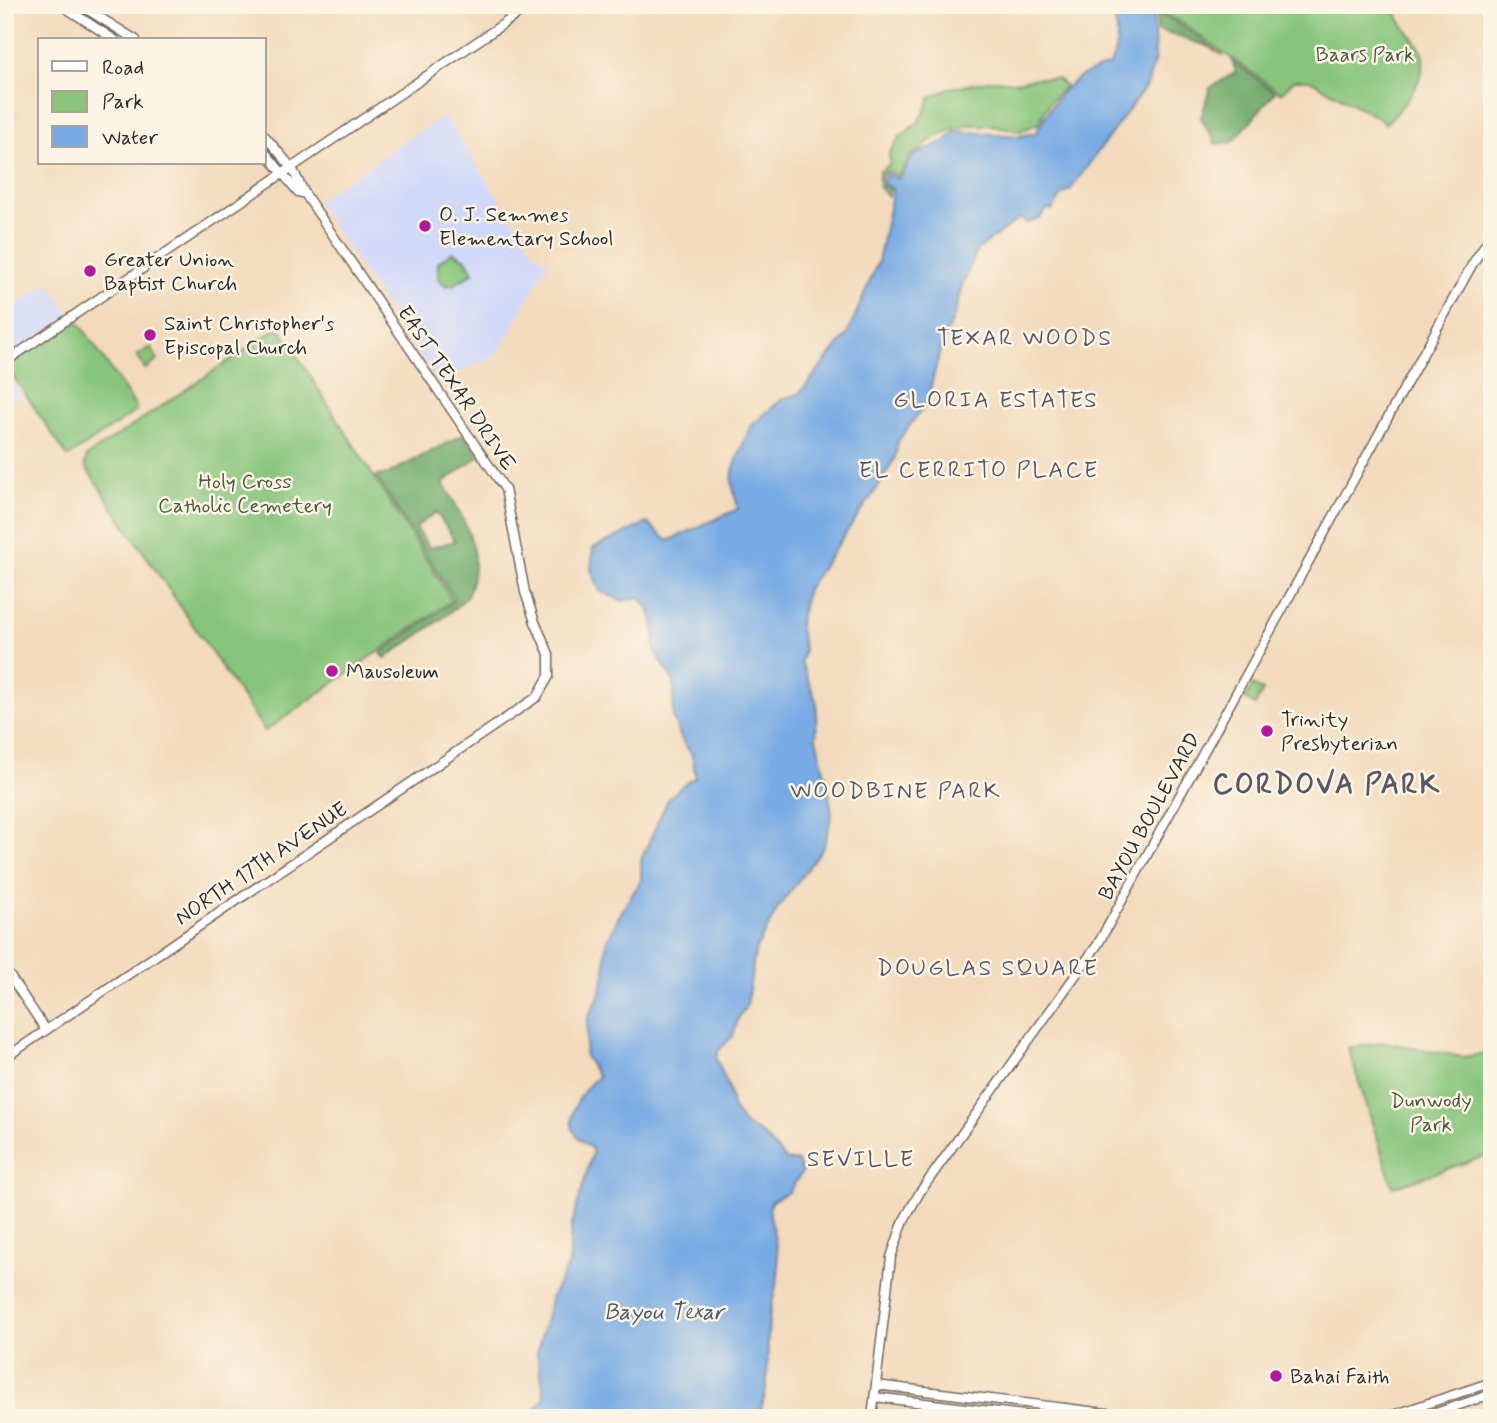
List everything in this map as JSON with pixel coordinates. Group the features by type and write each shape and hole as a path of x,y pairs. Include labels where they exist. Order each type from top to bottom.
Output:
{"street":[{"path":"61,5 112,38"},
{"path":"80,5 133,38"},
{"path":"5,362 531,5"},
{"path":"266,137 292,168 304,194"},
{"path":"266,154 298,192 304,194"},
{"name":"EAST TEXAR DRIVE","path":"304,194 505,489 525,592 551,662 547,682 537,697"},
{"name":"BAYOU BOULEVARD","path":"872,1418 891,1257 898,1234 912,1205 1098,944 1473,263 1492,234"},
{"name":"NORTH 17TH AVENUE","path":"5,1058 537,697"},
{"path":"5,969 46,1030"},
{"path":"1384,1418 1492,1382"},
{"path":"876,1385 1147,1418"},
{"path":"1474,1388 1477,1399"},
{"path":"1421,1418 1492,1394"},
{"path":"875,1397 1048,1418"}],"shaded area":[{"name":"O. J. Semmes Elementary School","path":"444,115 534,252 548,262 501,349 487,360 438,382 316,201"},
{"path":"49,283 70,315 5,359 5,313"},
{"path":"5,370 22,395 5,408"}],"green space":[{"name":"Baars Park","path":"1164,5 1394,5 1402,23 1420,48 1423,68 1414,89 1385,124 1310,80 1294,80 1281,93 1179,21 1161,12"},
{"path":"1157,10 1224,56 1207,46 1157,30"},
{"path":"1232,61 1275,92 1233,142 1216,144 1201,118 1210,88 1236,72"},
{"path":"1037,78 1058,79 1065,86 1049,103 1038,124 1020,131 992,125 968,125 951,130 929,141 921,150 911,155 898,176 888,171 879,182 879,172 890,164 889,153 900,137 917,123 930,98 950,88 993,80 1014,82"},
{"path":"879,182 890,190 888,196 879,187"},
{"path":"453,252 466,259 473,273 453,285 445,286 438,278 438,262"},
{"path":"74,315 136,407 136,411 68,457 5,364"},
{"name":"Holy Cross Catholic Cemetery","path":"279,327 452,600 265,731 85,466 87,456"},
{"path":"150,347 158,360 145,369 137,356"},
{"path":"464,434 479,456 443,483 465,523 473,551 474,566 467,595 442,618 385,658 381,653 453,602 454,598 376,476 388,474","holes":["436,512 455,541 429,548 416,527"]},
{"path":"1253,685 1263,691 1255,705 1245,699"},
{"name":"Dunwody Park","path":"1384,1042 1462,1057 1492,1053 1492,1154 1393,1187 1348,1048"}],"water":[{"name":"Bayou Texar","path":"1107,5 1153,5 1155,58 1148,83 1070,190 1062,195 1052,210 1047,209 1040,218 1027,223 1020,218 977,250 942,344 926,404 898,441 895,458 880,484 807,589 799,624 804,649 801,662 817,703 816,738 832,814 824,846 778,908 755,951 747,1005 738,1019 733,1036 719,1050 716,1058 728,1086 733,1109 746,1126 762,1134 786,1160 798,1162 802,1172 790,1191 772,1201 769,1208 779,1266 769,1321 767,1383 762,1406 757,1418 528,1418 545,1397 537,1353 551,1298 569,1264 571,1228 593,1150 575,1133 572,1118 579,1098 598,1077 585,1056 588,1018 600,994 605,974 606,943 621,912 641,881 641,860 668,799 696,777 692,755 673,719 674,682 654,649 655,630 650,611 640,597 622,601 600,591 591,570 593,548 647,523 668,541 738,509 732,482 733,470 750,427 782,399 799,394 847,335 878,262 893,189 882,183 887,174 899,179 913,156 946,141 955,131 1019,136 1036,133 1064,90 1083,75 1110,65 1117,35 1115,20"}],"place":[{"name":"O. J. Semmes Elementary School","path":"425,226"},
{"name":"Greater Union Baptist Church","path":"90,271"},
{"name":"Saint Christopher's Episcopal Church","path":"150,335"},
{"name":"Mausoleum","path":"332,671"},
{"name":"Trinity Presbyterian","path":"1267,731"},
{"name":"Bahai Faith","path":"1276,1376"}],"district":[{"name":"TEXAR WOODS","path":"1025,337"},
{"name":"GLORIA ESTATES","path":"996,399"},
{"name":"EL CERRITO PLACE","path":"979,469"},
{"name":"CORDOVA PARK","path":"1327,783"},
{"name":"WOODBINE PARK","path":"896,790"},
{"name":"DOUGLAS SQUARE","path":"988,967"},
{"name":"SEVILLE","path":"861,1158"}]}
